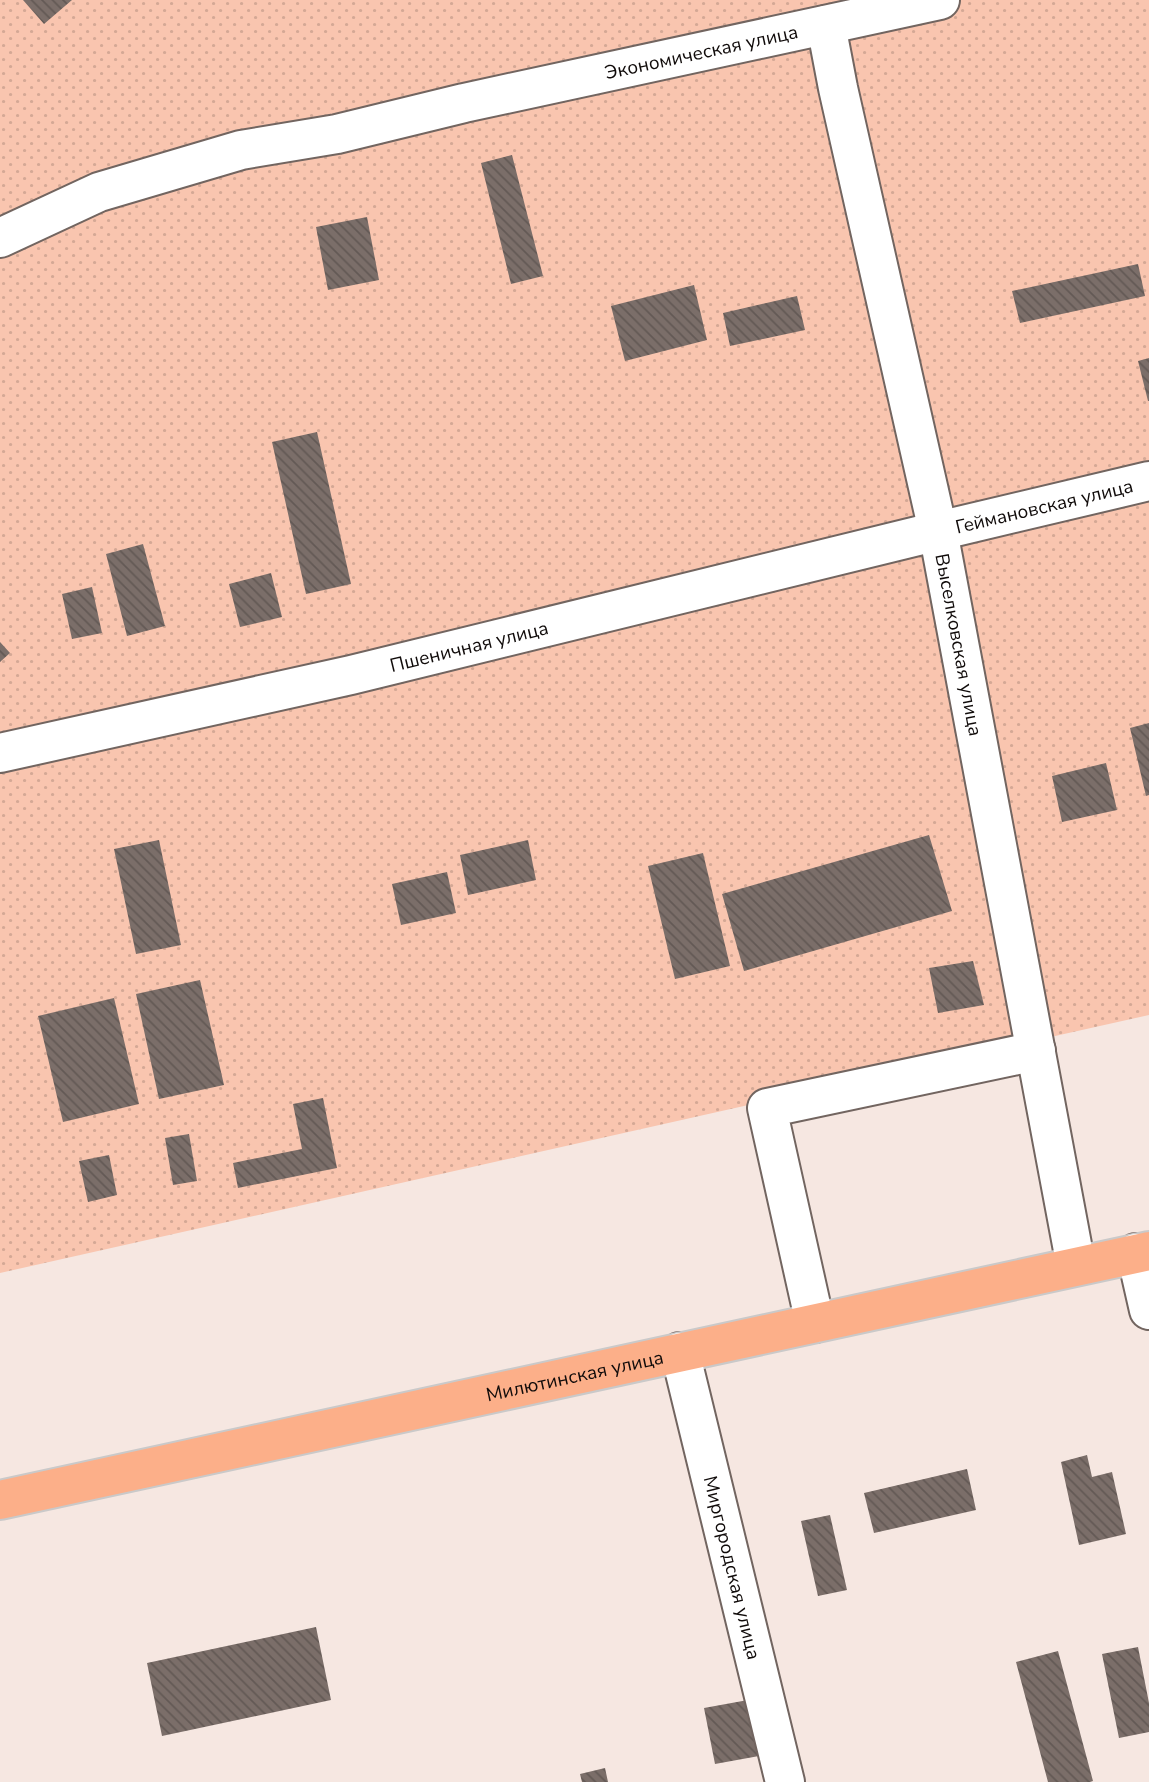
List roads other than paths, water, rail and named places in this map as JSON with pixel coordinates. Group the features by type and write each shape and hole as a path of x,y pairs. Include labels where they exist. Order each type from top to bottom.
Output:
{"main road":[{"name":"Милютинская улица","path":"0,1500 1143,1252"}],"street":[{"name":"Экономическая улица","path":"0,238 99,192 241,149 337,134 464,103 940,0"},
{"name":"Выселковская улица","path":"826,25 938,531 1076,1266"},
{"name":"Геймановская улица","path":"938,531 1149,481"},
{"name":"Пшеничная улица","path":"0,752 351,675 938,531"},
{"path":"815,1323 767,1108 1036,1051"},
{"path":"1143,1252 1149,1310"},
{"name":"Миргородская улица","path":"680,1352 785,1782"}]}
